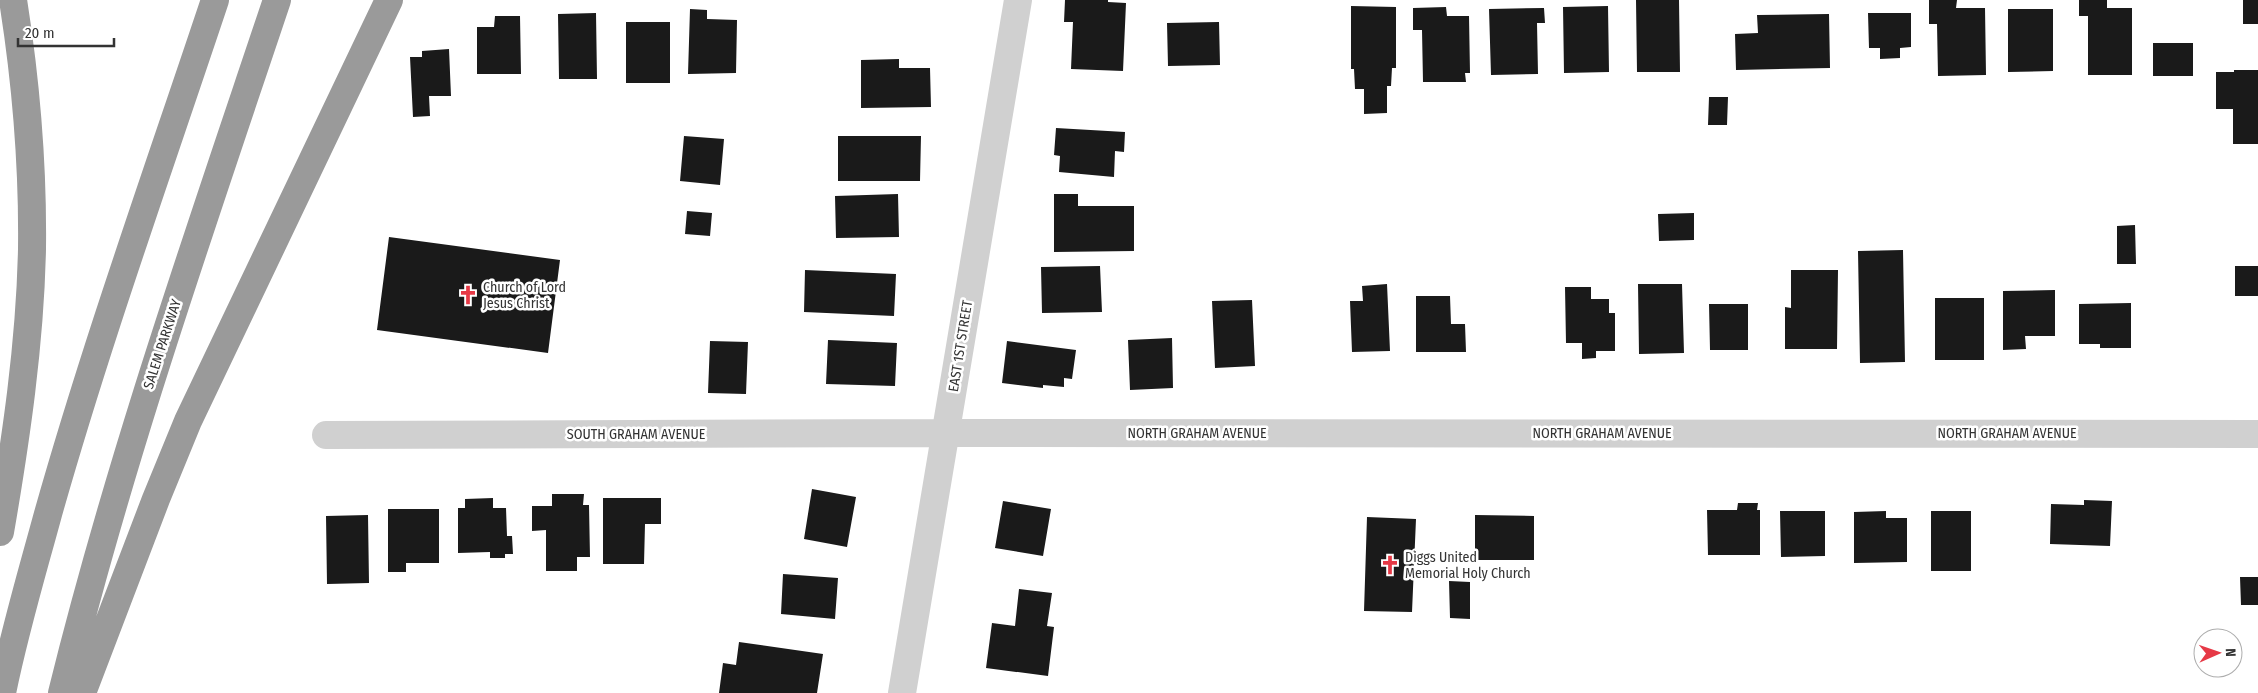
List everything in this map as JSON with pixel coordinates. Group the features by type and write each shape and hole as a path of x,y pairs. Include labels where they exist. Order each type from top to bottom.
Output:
{"highway":[{"path":"0,532 21,395 28,323 32,250 31,177 27,106 12,0"},
{"path":"2,693 32,571 68,446 103,333 215,0"},
{"name":"SALEM PARKWAY","path":"62,693 88,586 127,454 277,0"},
{"path":"82,693 188,421 389,0"}],"street":[{"name":"EAST 1ST STREET","path":"902,693 1018,0"},
{"name":"NORTH GRAHAM AVENUE","path":"945,433 2258,434"},
{"name":"SOUTH GRAHAM AVENUE","path":"326,435 945,433"}],"building":[{"path":"1065,0 1108,0 1108,2 1126,3 1123,71 1071,69 1073,22 1064,22"},
{"path":"1636,0 1679,0 1680,72 1637,72"},
{"path":"1929,0 1957,0 1956,8 1985,8 1986,75 1938,76 1937,24 1929,24"},
{"path":"2079,0 2107,0 2107,8 2132,8 2132,75 2088,75 2088,16 2079,16"},
{"path":"2243,0 2258,0 2258,24 2243,24"},
{"path":"1351,6 1396,7 1396,68 1392,68 1391,86 1387,86 1387,113 1364,114 1364,89 1355,89 1354,69 1351,69"},
{"path":"1608,6 1609,72 1564,73 1563,7"},
{"path":"1446,7 1447,16 1469,16 1470,73 1465,73 1466,82 1423,82 1422,30 1413,30 1413,8"},
{"path":"1544,8 1545,23 1537,23 1538,74 1491,75 1489,9"},
{"path":"690,9 707,10 707,19 737,20 736,73 688,74"},
{"path":"2008,9 2053,9 2053,71 2008,72"},
{"path":"596,13 597,79 559,79 558,14"},
{"path":"1868,13 1911,13 1911,47 1900,48 1900,58 1880,59 1880,48 1869,48"},
{"path":"1829,14 1830,68 1736,70 1735,34 1758,33 1757,15"},
{"path":"495,16 520,16 521,74 477,74 477,27 494,27"},
{"path":"626,22 670,22 670,83 626,83"},
{"path":"1219,22 1220,65 1168,66 1167,23"},
{"path":"2153,43 2193,43 2193,76 2153,76"},
{"path":"449,49 451,96 429,96 430,116 413,117 410,57 422,57 422,51"},
{"path":"899,59 899,68 930,68 931,107 861,108 861,60"},
{"path":"2234,70 2258,70 2258,144 2233,144 2233,109 2216,109 2216,72 2234,72"},
{"path":"1709,97 1728,97 1727,125 1708,125"},
{"path":"1056,128 1125,132 1124,152 1115,151 1114,177 1059,172 1060,156 1054,155"},
{"path":"684,136 724,139 720,185 680,181"},
{"path":"838,136 921,136 920,181 838,181"},
{"path":"898,194 899,237 836,238 835,196"},
{"path":"1054,194 1078,194 1078,206 1134,206 1134,251 1054,252"},
{"path":"687,211 712,213 710,236 685,234"},
{"path":"1694,213 1694,240 1659,241 1658,214"},
{"path":"2135,225 2136,264 2117,264 2117,226"},
{"name":"Church of Lord Jesus Christ","path":"389,237 560,260 548,353 377,330"},
{"path":"1903,250 1905,362 1860,363 1858,251"},
{"path":"1100,266 1102,312 1042,313 1041,267"},
{"path":"2235,266 2258,266 2258,296 2235,296"},
{"path":"805,270 896,274 894,316 804,312"},
{"path":"1791,270 1838,270 1837,349 1785,349 1785,307 1791,308"},
{"path":"1387,284 1390,351 1352,352 1350,301 1363,301 1362,286"},
{"path":"1638,284 1682,284 1684,353 1639,354"},
{"path":"1565,287 1591,287 1591,299 1609,299 1609,313 1615,313 1615,351 1596,351 1596,358 1582,359 1582,343 1566,343"},
{"path":"2055,290 2055,336 2025,336 2026,349 2003,350 2003,291"},
{"path":"1416,296 1450,296 1451,324 1465,324 1466,352 1416,352"},
{"path":"1935,298 1984,298 1984,360 1935,360"},
{"path":"1252,300 1255,366 1215,368 1212,301"},
{"path":"2131,303 2131,348 2100,348 2100,344 2079,344 2079,304"},
{"path":"1709,304 1748,304 1748,350 1710,350"},
{"path":"1172,338 1173,388 1130,390 1128,340"},
{"path":"828,340 897,343 895,386 826,384"},
{"path":"710,341 748,342 746,394 708,393"},
{"path":"1007,341 1076,350 1072,379 1064,378 1064,387 1043,385 1043,388 1002,383"},
{"path":"812,489 856,497 847,547 804,539"},
{"path":"552,494 584,494 583,505 589,505 590,557 577,557 577,571 546,571 546,530 532,531 532,506 552,506"},
{"path":"493,498 493,508 506,508 507,536 512,536 513,554 505,554 505,558 490,558 490,552 458,553 458,508 465,508 465,499"},
{"path":"603,498 661,498 661,524 645,524 644,564 603,564"},
{"path":"2084,500 2112,501 2110,546 2050,544 2051,504 2084,505"},
{"path":"1003,501 1051,509 1043,556 995,548"},
{"path":"1738,503 1758,503 1757,510 1760,510 1760,555 1708,555 1707,510 1737,510"},
{"path":"388,509 439,509 439,563 406,563 406,572 388,572"},
{"path":"1780,511 1825,511 1825,556 1781,557"},
{"path":"1886,511 1886,518 1907,518 1907,562 1854,563 1854,512"},
{"path":"1931,511 1971,511 1971,571 1931,571"},
{"path":"368,515 369,583 327,584 326,516"},
{"path":"1475,515 1534,516 1534,560 1475,560"},
{"name":"Diggs United Memorial Holy Church","path":"1367,517 1416,519 1412,612 1364,611"},
{"path":"783,574 838,578 835,619 781,614"},
{"path":"2240,577 2258,577 2258,605 2241,605"},
{"path":"1449,581 1470,582 1470,619 1450,618"},
{"path":"1019,589 1052,593 1047,626 1054,627 1048,676 986,668 992,623 1015,626"},
{"path":"739,642 823,654 817,693 719,693 723,663 736,665"}],"place":[{"name":"Church of Lord Jesus Christ","path":"468,295"},
{"name":"Diggs United Memorial Holy Church","path":"1390,565"}]}
